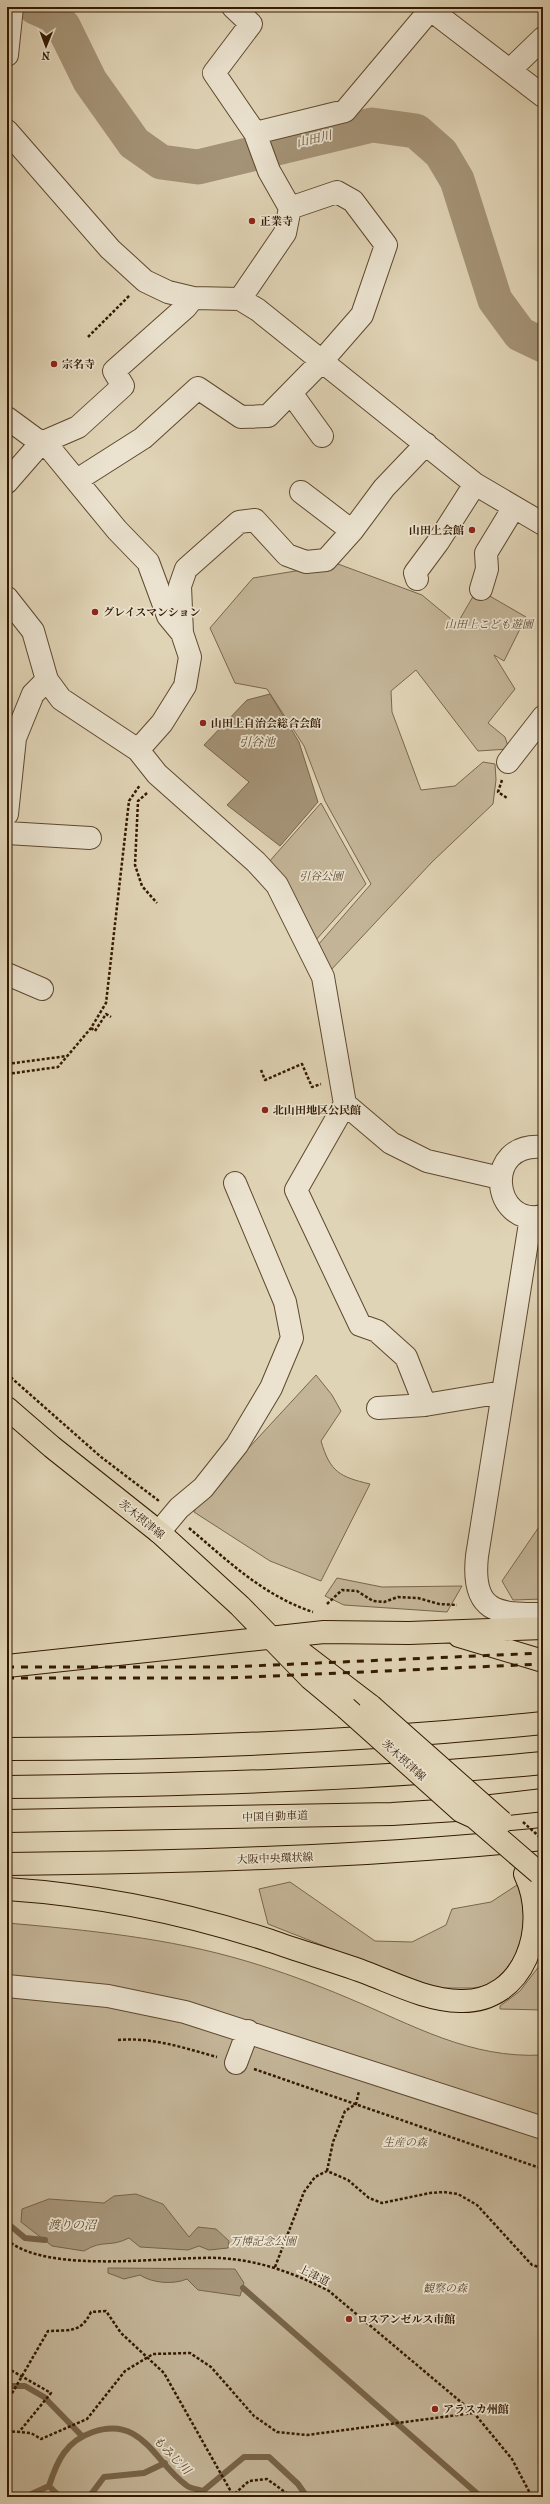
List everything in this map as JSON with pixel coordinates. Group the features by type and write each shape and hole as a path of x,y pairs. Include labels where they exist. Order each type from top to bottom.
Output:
{"main road":[{"name":"茨木摂津線","path":"7,1408 52,1447 159,1532 240,1606 310,1678 346,1708 461,1811 469,1824 537,1871"},
{"path":"7,1666 324,1632 543,1628"},
{"path":"442,1631 543,1660"},
{"name":"茨木摂津線","path":"270,1637 292,1645 371,1706 537,1871"},
{"path":"7,1748 193,1746 322,1741 543,1723"},
{"path":"7,1787 203,1784 443,1772 543,1763"},
{"name":"中国自動車道","path":"7,1821 392,1814 456,1810 543,1800"},
{"name":"大阪中央環状線","path":"7,1864 173,1862 333,1856 543,1839"},
{"path":"7,1889 74,1895 166,1912 247,1933 364,1972 420,1994 448,2000 474,2000 486,1998 503,1990 523,1973 532,1958 541,1936 543,1915 537,1894 537,1871"}],"street":[{"path":"233,7 251,24 214,73 255,133 269,171 290,208 285,233 240,299"},
{"path":"255,133 345,111 428,8 543,96"},
{"path":"7,55 10,17"},
{"path":"510,70 543,38"},
{"path":"7,131 110,249 145,281 168,292 193,298 240,299 258,310 475,484 543,524"},
{"path":"77,480 143,438 198,388 241,417 268,416 321,362 362,315 386,245 353,201 337,192 290,208"},
{"path":"7,482 41,443 78,427 123,386 114,371 186,307 193,298"},
{"path":"291,393 322,436"},
{"path":"7,418 52,451 117,530 148,562 168,616 182,633"},
{"path":"138,750 162,723 185,686 190,657 182,633 180,586 186,569 239,522 255,520 287,555 306,562 326,560 352,531 384,488 426,444"},
{"path":"417,579 415,574 438,542 475,484"},
{"path":"301,492 352,531"},
{"path":"481,589 487,569 486,553 514,507"},
{"path":"7,598 33,631 47,680 61,699 138,750 157,774 256,862 277,884 323,977 346,1104 391,1143 427,1161 500,1178"},
{"path":"7,814 15,738 33,694 47,680"},
{"path":"508,762 543,717"},
{"path":"7,833 90,838"},
{"path":"7,974 42,989"},
{"path":"346,1104 296,1190 360,1325 377,1331 406,1357 425,1405"},
{"path":"543,1147 533,1146 521,1149 511,1156 504,1166 500,1178 504,1199 520,1214 537,1216 503,1392 477,1556 475,1581 478,1589 486,1601 499,1612 513,1615 543,1614"},
{"path":"159,1532 174,1514 203,1488 237,1445 271,1388 292,1338 285,1302 235,1183"},
{"path":"378,1408 425,1405 503,1392"},
{"path":"7,1986 108,1996 185,2012 366,2069 543,2128"},
{"path":"236,2063 248,2031"}],"path":[{"path":"88,337 145,281"},
{"path":"157,774 154,787 138,801 135,865 142,886 157,903"},
{"path":"7,1074 58,1067 92,1028 106,1003 129,801 145,778 157,774"},
{"path":"92,1028 95,1031 106,1014 111,1018"},
{"path":"7,1064 68,1056"},
{"path":"260,1070 265,1080 302,1064"},
{"path":"7,1374 70,1429 258,1585 282,1599 317,1613"},
{"path":"327,1604 342,1590 357,1591 373,1601 384,1602 398,1597 418,1598 439,1604 457,1605"},
{"path":"118,2040 139,2038 166,2043 236,2063 543,2170"},
{"path":"327,2171 333,2142 345,2111 356,2104 366,2069"},
{"path":"275,2268 304,2192 315,2177 327,2171 348,2180 369,2198 382,2203 430,2193 444,2192 463,2196 477,2205 532,2265 543,2268"},
{"name":"上津道","path":"7,2240 18,2249 61,2260 219,2258 275,2268 294,2274 329,2291 474,2413 504,2448 532,2497"},
{"path":"7,2402 48,2331 73,2330 85,2324 92,2312 106,2311 121,2332 164,2373 234,2497"},
{"path":"7,2431 31,2433 41,2439 87,2419 125,2371 152,2354 190,2353 211,2366 254,2416 277,2432 307,2435 474,2413"},
{"path":"7,2368 51,2393 19,2432"},
{"path":"231,2497 249,2481 268,2479 292,2497"}],"green space":[{"name":"山田上こども遊園","path":"338,564 422,595 457,624 475,593 488,595 526,617 504,661 494,655 515,689 488,723 505,737 509,749 478,751 416,670 391,691 392,712 421,790 455,786 483,762 495,764 496,780 493,804 432,862 330,971 318,945 371,884 325,801 304,746 267,689 235,683 210,628 253,578"},
{"name":"引谷公園","path":"321,803 366,884 315,941 268,863"},
{"path":"316,1375 332,1395 341,1411 321,1441 328,1460 338,1472 351,1479 370,1484 321,1581 270,1561 194,1512 197,1505"},
{"path":"543,1521 543,1599 513,1600 502,1581"},
{"path":"337,1578 382,1587 462,1586 447,1612 344,1605 325,1596"},
{"path":"290,1882 375,1941 412,1942 446,1925 452,1909 491,1902 517,1885 524,1896 529,1934 502,1976 484,1986 473,1988 437,1988 413,1981 268,1924 259,1889"},
{"name":"万博記念公園","path":"7,1923 128,1936 187,1946 217,1953 297,1978 348,1998 419,2029 466,2046 491,2052 516,2055 543,2055 543,2497 7,2497"},
{"path":"543,1961 543,2010 500,2009 500,2006 520,1991"}],"water":[{"name":"引谷池","path":"270,694 299,742 318,802 280,846 227,805 249,782 204,745 247,700"},
{"name":"渡りの沼","path":"136,2194 163,2204 189,2237 198,2227 216,2229 229,2241 228,2248 209,2250 199,2246 188,2250 140,2247 129,2238 116,2243 96,2245 84,2251 52,2246 21,2222 22,2209 49,2199 104,2203 114,2196"},
{"path":"108,2268 235,2269 244,2283 240,2296 198,2290 187,2279 175,2282 163,2282 150,2280 140,2275 124,2279 108,2273"}],"waterway":[{"name":"山田川","path":"35,7 53,15 63,26 90,81 134,143 161,162 198,167 372,125 416,131 441,153 457,180 495,300 520,334 543,345"},
{"path":"7,2223 25,2238 45,2240"},
{"path":"243,2288 481,2497"},
{"path":"7,2386 25,2386 44,2397 82,2436"},
{"name":"もみじ川","path":"25,2497 49,2486 55,2468 69,2446 93,2432 110,2428 124,2430 136,2435 175,2476 192,2488 203,2491 244,2457 269,2457 298,2484 307,2497"},
{"path":"89,2497 104,2477 144,2473 165,2463"},
{"path":"49,2486 60,2497"}],"railway":[{"path":"7,1667 228,1667 543,1653"},
{"path":"7,1678 227,1678 543,1664"}],"place":[{"name":"正業寺","path":"252,221"},
{"name":"宗名寺","path":"54,364"},
{"name":"山田上会館","path":"472,530"},
{"name":"グレイスマンション","path":"95,612"},
{"name":"山田上自治会総合会館","path":"203,723"},
{"name":"北山田地区公民館","path":"265,1110"},
{"name":"ロスアンゼルス市館","path":"349,2319"},
{"name":"アラスカ州館","path":"435,2409"}],"park label":[{"name":"生産の森","path":"405,2142"},
{"name":"観察の森","path":"445,2288"}]}
